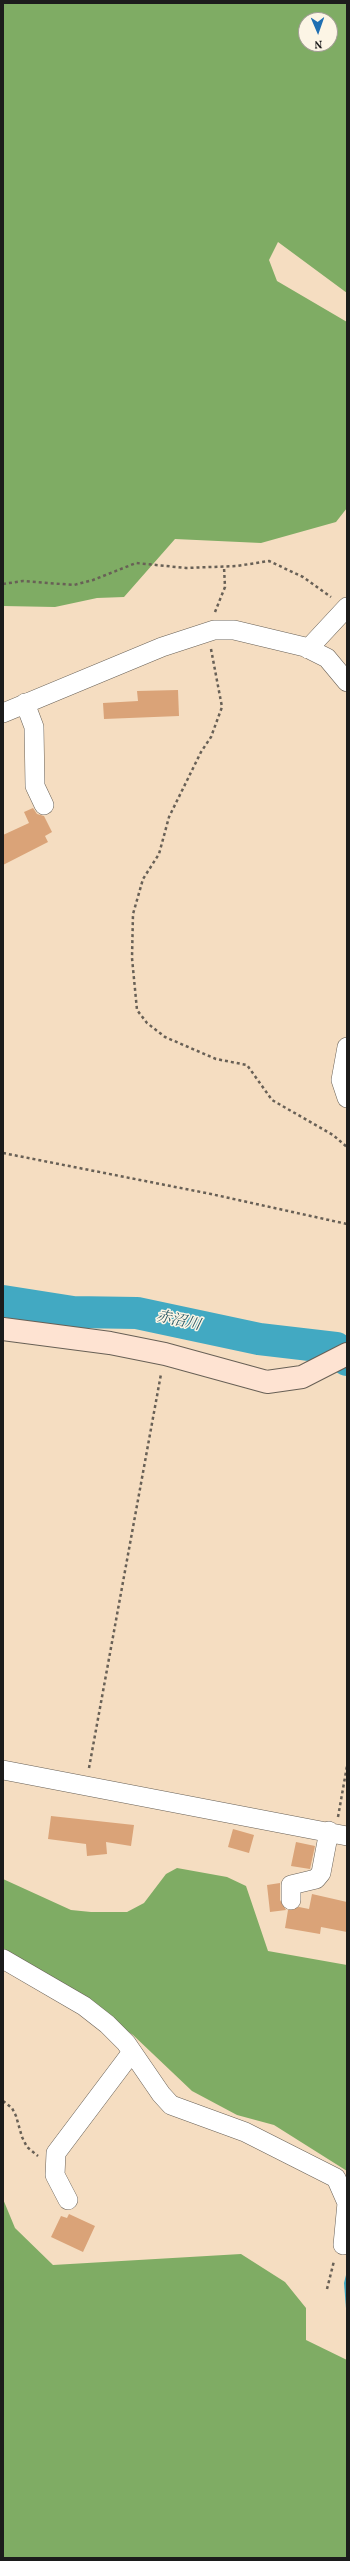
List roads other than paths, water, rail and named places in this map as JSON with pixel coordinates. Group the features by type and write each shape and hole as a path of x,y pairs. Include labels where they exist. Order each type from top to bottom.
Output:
{"street":[{"path":"308,649 347,608"},
{"path":"3,713 162,647 208,631 234,630 308,649 327,658 347,682"},
{"path":"25,703 34,727 35,786 44,805"},
{"path":"347,1047 342,1080 347,1098"},
{"path":"3,1329 95,1341 165,1354 267,1382 302,1378 322,1369 347,1354"},
{"path":"3,1770 337,1833 321,1873 316,1879 291,1885 291,1900"},
{"path":"3,1959 84,2006 107,2024 132,2052 160,2094 171,2105 180,2110 245,2132 336,2178 347,2203 342,2245"},
{"path":"68,2200 58,2184 53,2169 56,2154 132,2052"}],"water":[{"path":"347,2271 347,2321 344,2283"}],"waterway":[{"name":"赤沼川","path":"3,1301 73,1312 137,1313 259,1339 336,1348 347,1360"}]}
